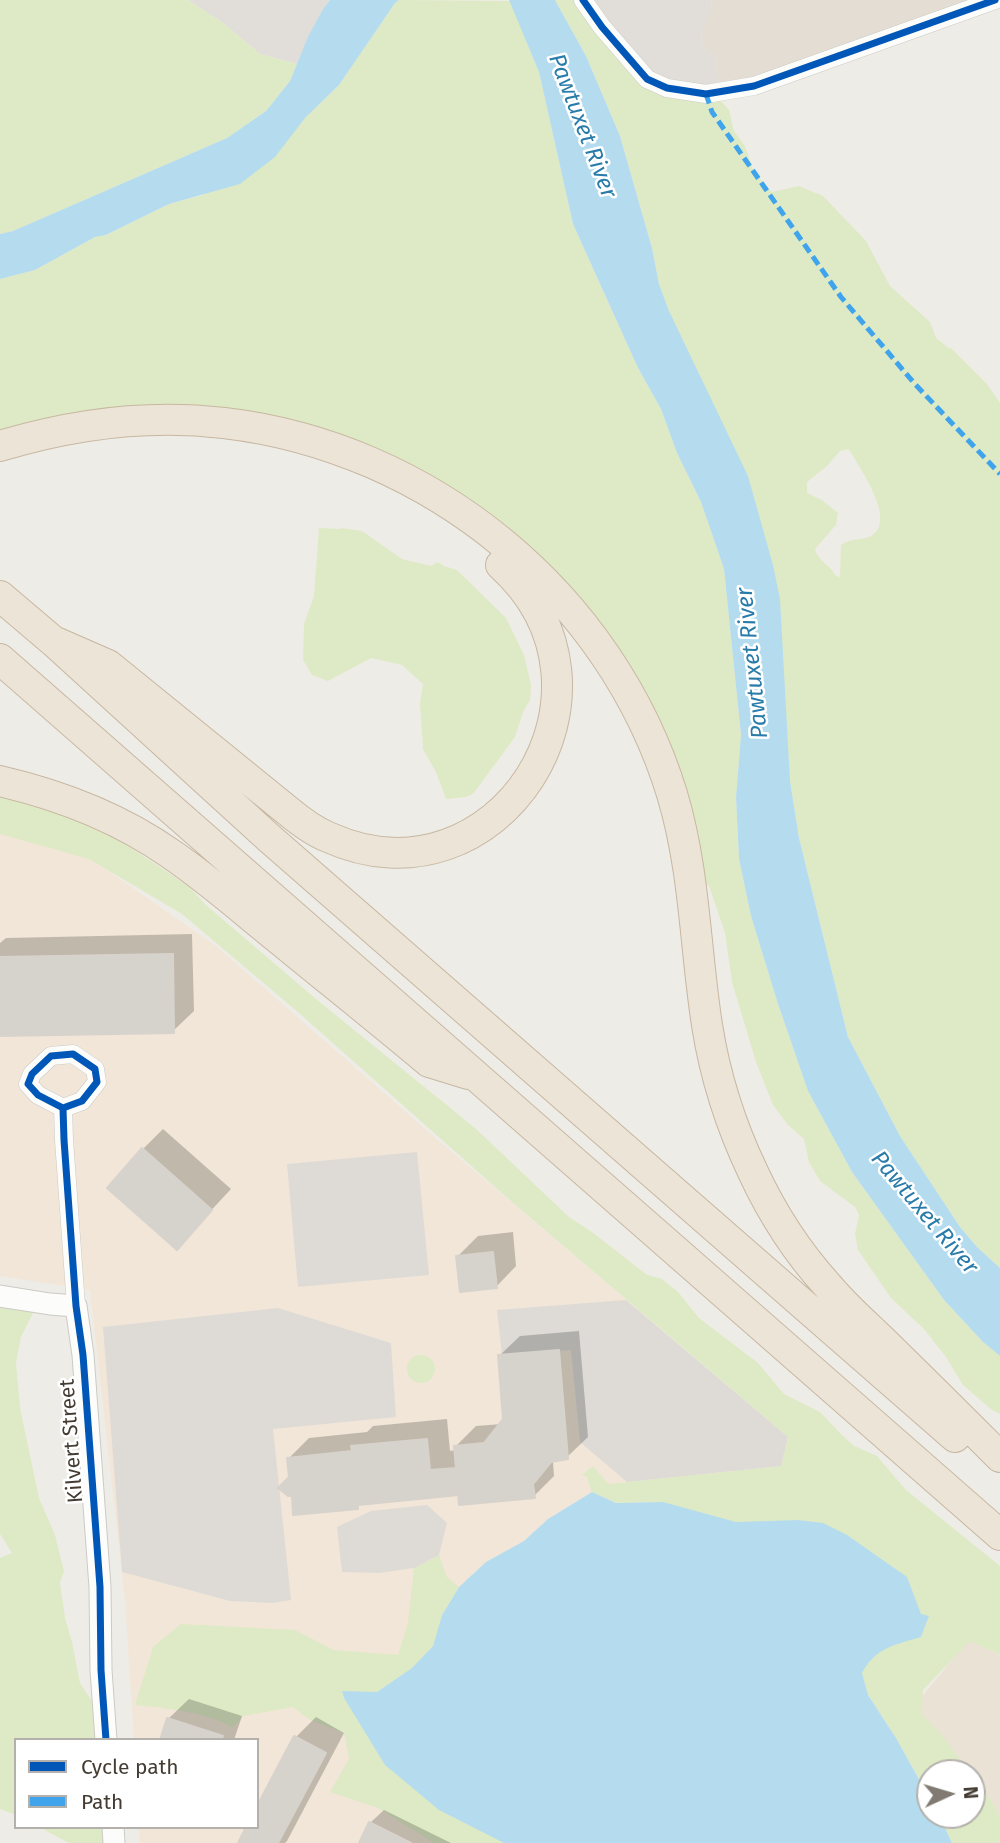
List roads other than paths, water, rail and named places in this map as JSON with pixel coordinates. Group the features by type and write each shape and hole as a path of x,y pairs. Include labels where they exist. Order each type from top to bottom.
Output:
{"highway":[{"path":"0,446 88,425 171,420 224,423 305,439 360,458 418,485 497,538 547,583 585,627 620,676 662,763 688,857 711,1048 732,1120 763,1192 791,1239 826,1285 1000,1457"},
{"path":"0,464 88,443 142,438 194,438 276,450 328,465 383,486 464,534 524,588 550,638 557,675 556,711 547,747 539,763 520,792 495,817 467,835 434,848 400,852 371,851 335,840 307,826 108,665 53,641"},
{"path":"0,596 269,838 1000,1476"},
{"path":"0,659 1000,1535"},
{"path":"0,781 72,802 147,838 219,890 429,1062 481,1079"}],"street":[{"path":"583,0 602,27 647,79 667,88 706,94 754,86 995,0"},
{"name":"Kilvert Street","path":"63,1108 76,1306 83,1355 98,1565 106,1738"},
{"path":"0,1296 76,1306"}],"water":[{"path":"330,0 399,0 339,85 305,118 275,157 240,184 169,204 106,235 95,237 35,270 0,279 0,234 13,231 227,138 266,111 290,81 308,37"},
{"name":"Pawtuxet River","path":"509,0 555,0 586,56 620,136 652,248 659,284 669,311 748,476 780,599 790,781 799,838 848,1037 900,1136 960,1227 1000,1268 1000,1356 983,1342 944,1300 852,1172 808,1091 751,916 739,859 736,797 741,735 724,569 701,502 677,453 661,409 638,368 573,224 539,72"},
{"path":"592,1492 616,1503 663,1502 736,1522 798,1520 823,1523 847,1535 907,1577 921,1614 929,1616 921,1637 880,1652 862,1673 868,1695 916,1774 916,1829 946,1829 952,1843 504,1843 439,1810 385,1765 342,1691 377,1692 412,1668 433,1646 442,1615 459,1587 486,1562 524,1541 548,1519"}]}
